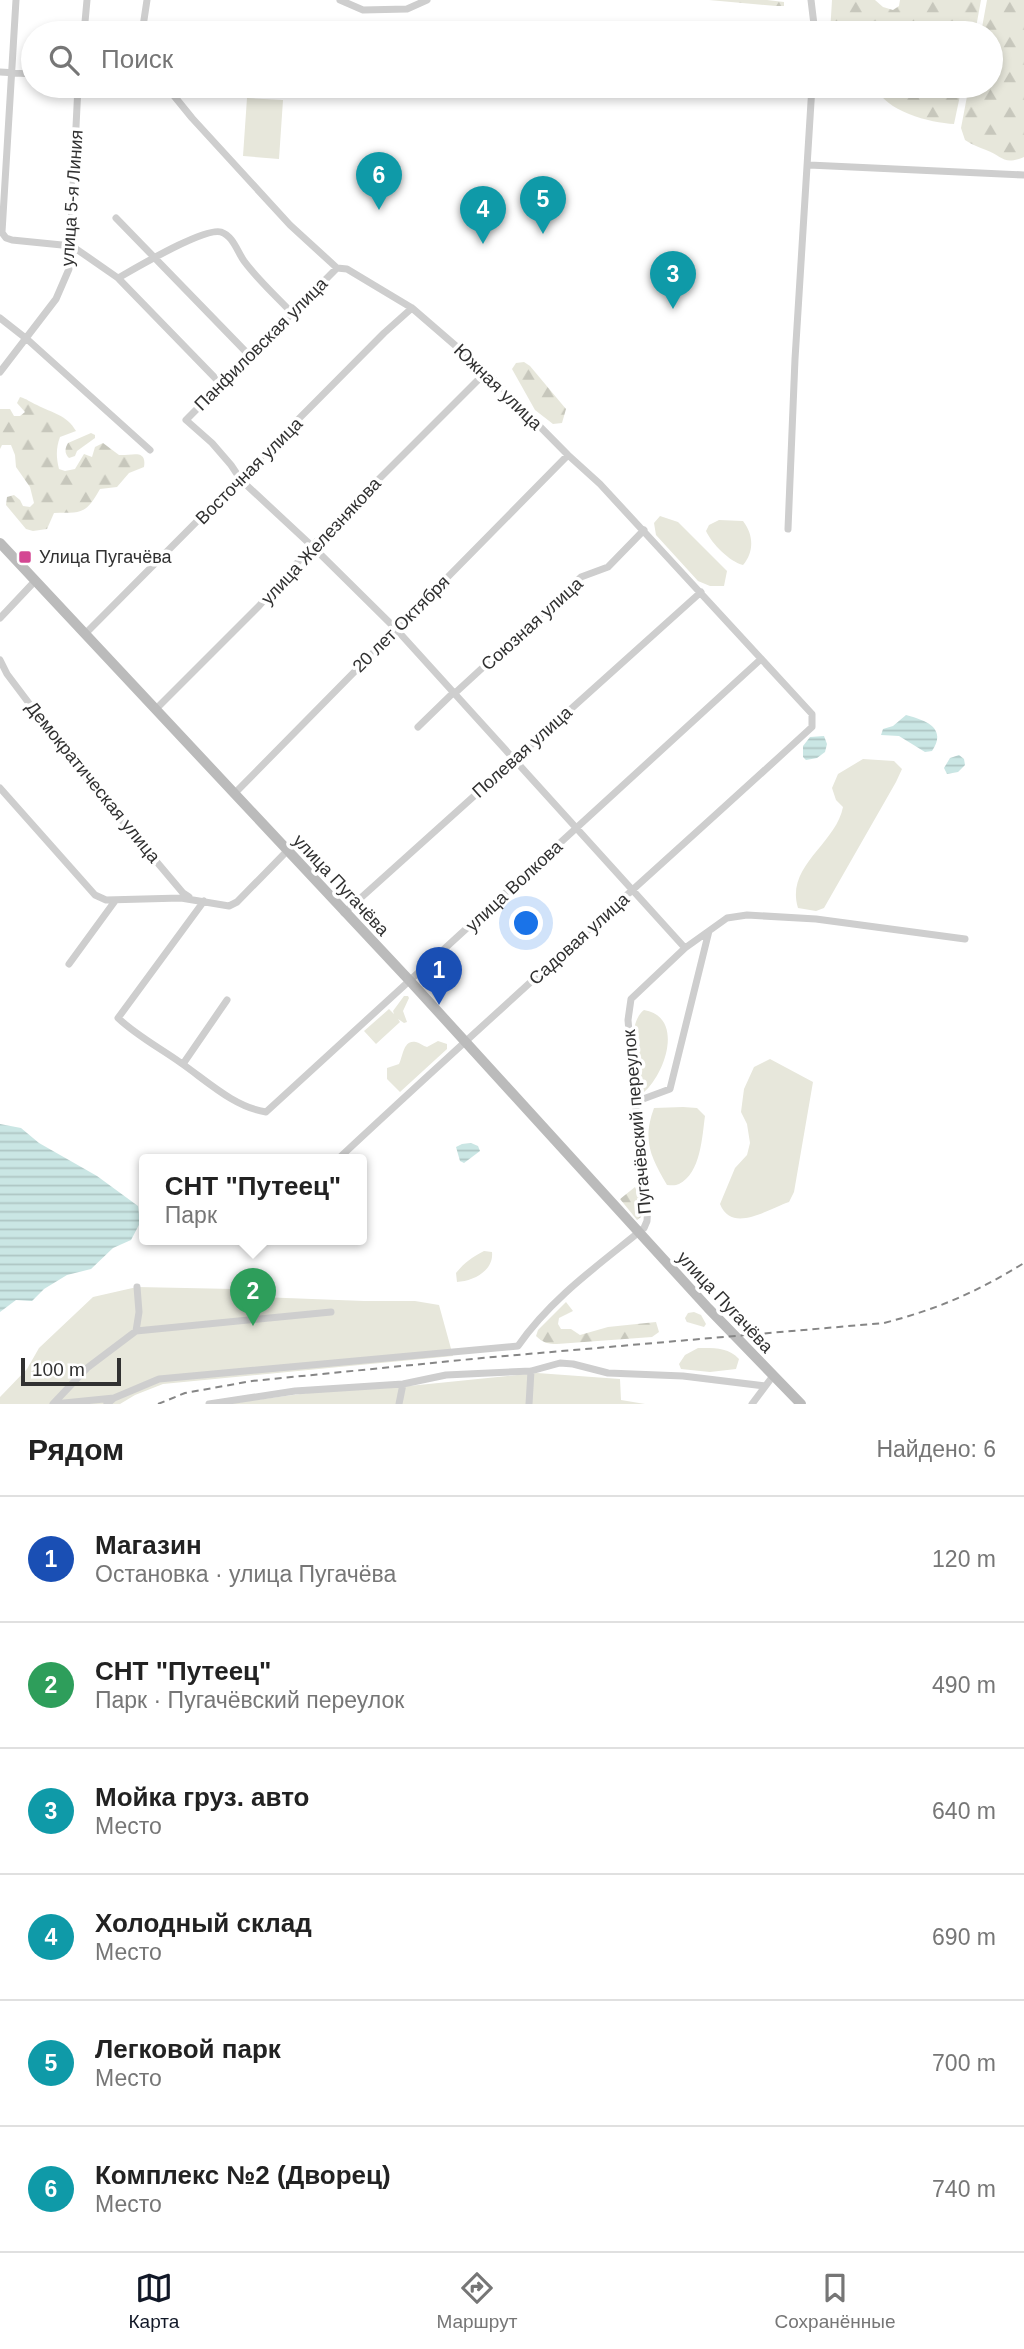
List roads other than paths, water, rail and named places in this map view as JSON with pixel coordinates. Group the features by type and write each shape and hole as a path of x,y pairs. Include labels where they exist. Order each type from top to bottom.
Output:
{"street":[{"path":"16,0 1,231 12,240 72,246 118,278 220,383"},
{"path":"85,21 87,0"},
{"path":"143,21 146,0"},
{"path":"340,0 363,10 374,10 407,9 428,0"},
{"path":"811,0 814,21"},
{"path":"0,72 21,73"},
{"name":"улица 5-я Линия","path":"0,372 57,299 69,269 78,98"},
{"name":"Южная улица","path":"176,98 289,225 337,268 347,269 412,308 485,372 644,530 812,714"},
{"path":"788,529 795,359 811,98"},
{"path":"808,165 1024,175"},
{"path":"116,218 249,355"},
{"path":"118,278 193,238 219,231 228,236 244,261 292,313"},
{"name":"Панфиловская улица","path":"241,480 212,443 186,420 337,268"},
{"name":"Восточная улица","path":"86,633 412,308"},
{"path":"0,318 150,450"},
{"name":"улица Железнякова","path":"156,709 259,606 312,545 485,372"},
{"name":"20 лет Октября","path":"234,794 568,455"},
{"path":"241,480 312,545 396,629 685,948"},
{"name":"Союзная улица","path":"418,727 581,577 608,567 644,530"},
{"name":"улица Пугачёва","path":"0,543 410,981 708,1308 801,1404"},
{"path":"0,618 35,581"},
{"name":"Полевая улица","path":"344,913 701,592"},
{"name":"улица Волкова","path":"183,1064 237,1101 267,1112 761,659"},
{"name":"Демократическая улица","path":"0,660 6,674 80,771 183,893 192,900"},
{"name":"Садовая улица","path":"343,1154 464,1041 812,727 812,714"},
{"path":"0,788 95,895 106,900 192,900 229,906 237,902 287,851"},
{"path":"69,964 115,901"},
{"path":"204,901 118,1018 183,1064 228,1000"},
{"name":"Пугачёвский переулок","path":"53,1404 111,1401 159,1379 519,1346 566,1292 639,1232 647,1222 648,1202 628,1020 631,999 685,948 727,918 759,915 816,919 965,939"},
{"path":"635,1102 670,1089 709,931"},
{"path":"136,1331 139,1312 137,1287"},
{"path":"53,1404 87,1368 136,1331 331,1312"},
{"path":"209,1404 306,1390 403,1384 446,1375 531,1371 560,1363 608,1373 683,1377 765,1386"},
{"path":"529,1404 531,1371"},
{"path":"752,1404 773,1376"},
{"path":"399,1404 403,1384"}],"water":[{"path":"906,715 926,722 936,730 936,743 932,751 925,752 899,736 881,735 883,729 893,726"},
{"path":"824,736 827,744 825,752 817,758 806,760 803,757 803,746 810,737"},
{"path":"959,755 964,759 965,765 958,772 947,774 944,768 950,758"},
{"path":"0,1124 21,1128 39,1143 97,1176 138,1206 139,1225 131,1240 113,1248 91,1269 67,1275 44,1289 32,1301 16,1300 0,1312"},
{"path":"471,1143 478,1146 480,1151 464,1163 460,1161 456,1147"}],"railway":[{"path":"158,1404 185,1393 252,1381 884,1323 957,1299 1024,1263"}],"place":[{"name":"Комплекс №2 (Дворец)","path":"379,210"},
{"name":"Легковой парк","path":"543,234"},
{"name":"Холодный склад","path":"483,244"},
{"name":"Мойка груз. авто","path":"673,309"},
{"name":"Улица Пугачёва","path":"25,557"},
{"name":"Магазин","path":"439,1005"},
{"name":"СНТ \"Путеец\"","path":"253,1326"}]}
